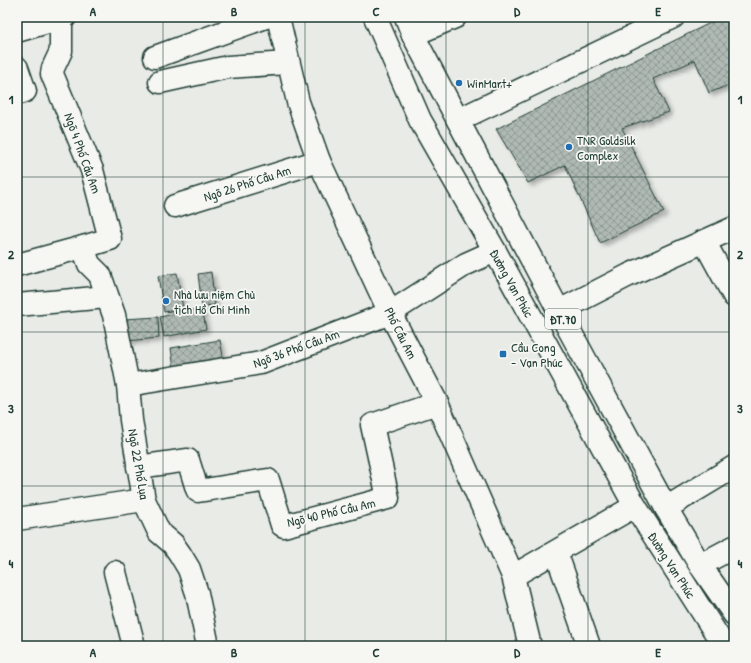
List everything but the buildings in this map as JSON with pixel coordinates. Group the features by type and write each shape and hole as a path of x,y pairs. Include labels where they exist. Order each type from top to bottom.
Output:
{"main road":[{"path":"17,31 65,17"},
{"path":"155,56 266,17"},
{"name":"Phố Cầu Am","path":"278,17 298,102 319,161 395,310 438,403 513,576 528,645"},
{"name":"Đường Vạn Phúc","path":"375,17 420,120 495,250 635,506 724,646"},
{"path":"410,26 455,17"},
{"path":"455,115 641,17"},
{"path":"455,115 673,17"},
{"name":"Ngõ 4 Phố Cầu Am","path":"61,18 61,51 53,68 52,74 92,170 110,239 83,246"},
{"name":"Đường Vạn Phúc","path":"410,26 455,115 559,311 666,508 700,565 733,609"},
{"path":"160,82 228,68 288,63"},
{"path":"17,68 25,91 17,94"},
{"name":"Ngõ 26 Phố Cầu Am","path":"175,206 319,161"},
{"path":"559,311 629,275 734,228"},
{"path":"704,241 734,296"},
{"path":"17,265 83,246 89,264 100,275 106,296 114,315 128,385"},
{"name":"Ngõ 36 Phố Cầu Am","path":"128,385 261,363 395,310 466,264 495,250"},
{"path":"17,305 106,296"},
{"name":"Ngõ 22 Phố Lụa","path":"128,385 138,466 144,500 159,532 176,549 189,569 197,593 208,646"},
{"name":"Ngõ 40 Phố Cầu Am","path":"138,466 188,460 198,491 268,480 282,525 284,526 388,498 372,425 438,403"},
{"path":"666,508 734,467"},
{"path":"17,519 144,500"},
{"path":"513,576 635,506"},
{"path":"700,565 734,547"},
{"path":"556,552 589,646"},
{"path":"115,572 134,646"},
{"path":"710,624 733,609"}],"place":[{"name":"WinMart+","path":"459,83"},
{"name":"TNR Goldsilk Complex","path":"569,147"},
{"name":"Nhà lưu niệm Chủ tịch Hồ Chí Minh","path":"166,301"},
{"name":"Cầu Cong - Vạn Phúc","path":"503,354"}]}
